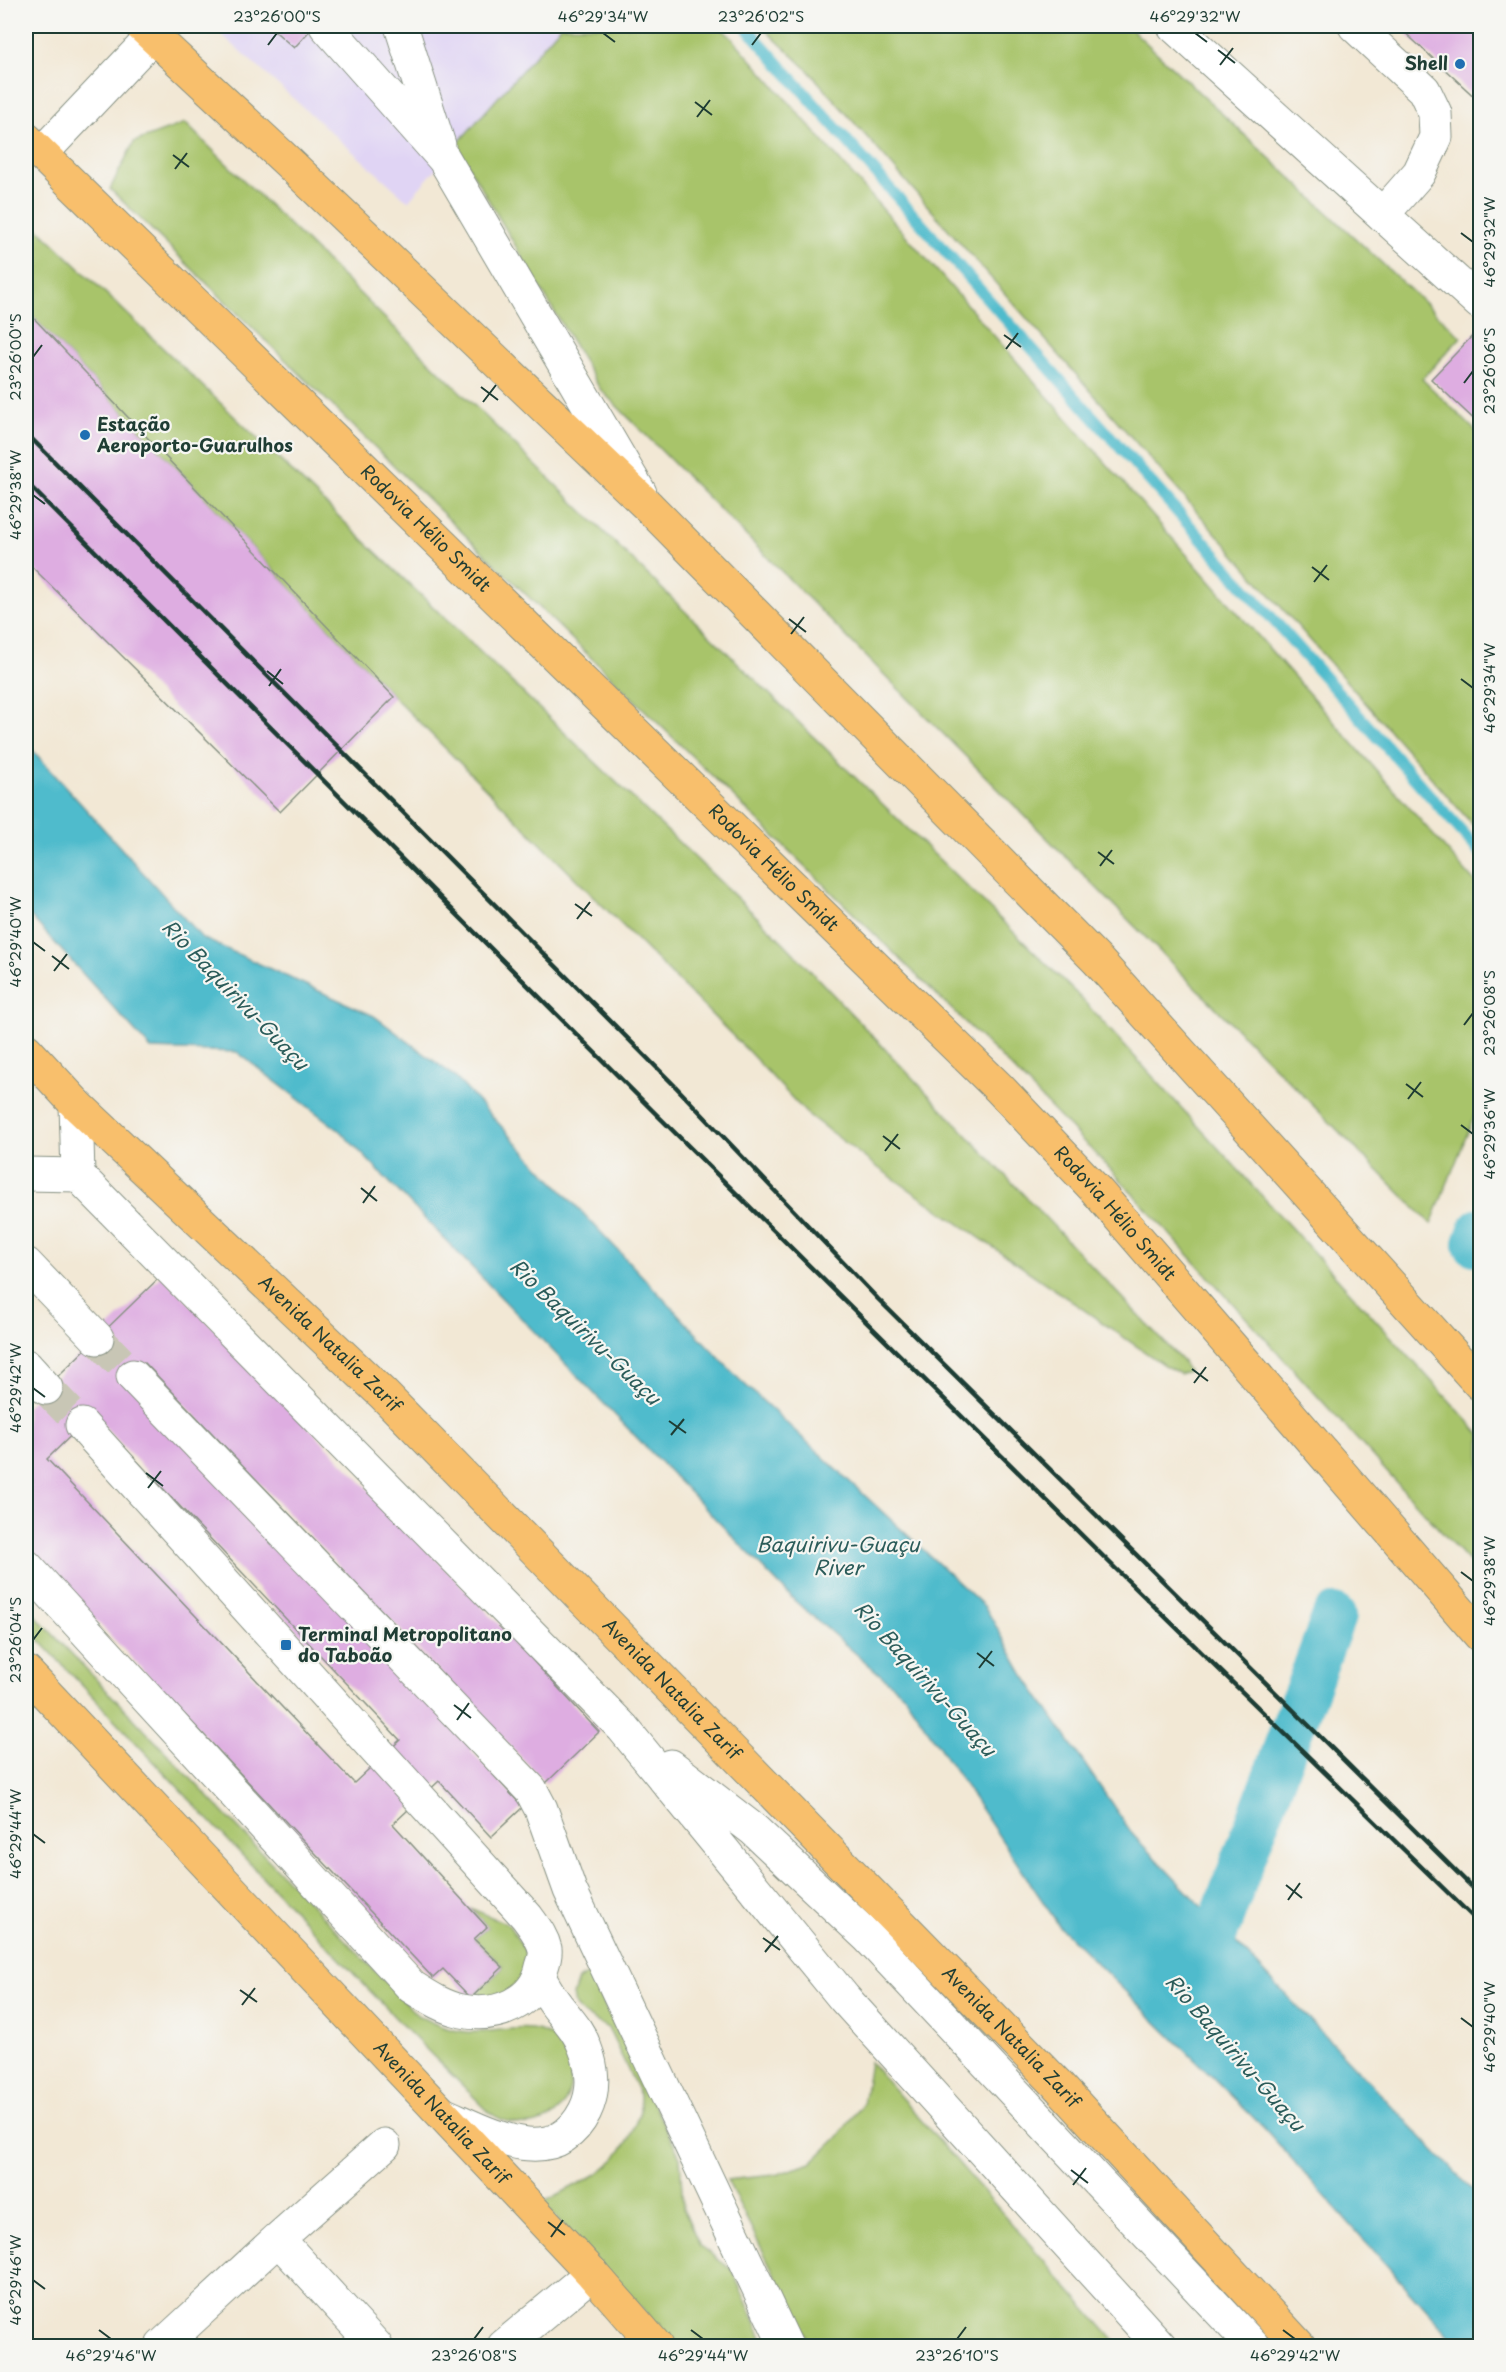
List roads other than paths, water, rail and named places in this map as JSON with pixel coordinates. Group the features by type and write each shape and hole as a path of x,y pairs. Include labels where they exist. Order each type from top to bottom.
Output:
{"main road":[{"path":"147,31 288,162 649,507 1098,962 1480,1384"},
{"name":"Rodovia Hélio Smidt","path":"33,146 999,1088 1095,1189 1480,1635"},
{"name":"Avenida Natalia Zarif","path":"26,1050 76,1104 383,1394 1055,2082 1299,2346"},
{"name":"Avenida Natalia Zarif","path":"26,1672 592,2273 656,2346"}],"street":[{"path":"326,26 444,159 649,507"},
{"path":"401,26 444,159"},
{"path":"1174,26 1480,303"},
{"path":"1355,26 1424,90 1436,113 1436,137 1419,173 1383,214"},
{"path":"33,146 147,31"},
{"path":"76,1104 78,1175 623,1728 844,1998 1160,2346"},
{"path":"26,1174 78,1175"},
{"path":"26,1264 97,1338"},
{"path":"133,1376 531,1791 542,1809 570,1890 786,2346"},
{"path":"82,1425 538,1932 543,1965 556,2005 573,2025 592,2070 592,2090 588,2106 580,2121 565,2136 545,2145 523,2144 499,2139 443,2114"},
{"path":"26,1566 412,1987 439,2004 462,2011 483,2013 513,2006 525,1996 543,1965 564,1868"},
{"path":"623,1728 754,1830 868,1937 1253,2346"},
{"path":"162,2346 384,2145"},
{"path":"278,2239 376,2346"},
{"path":"504,2346 592,2273"}],"water":[{"name":"Baquirivu-Guaçu River","path":"26,743 202,938 374,1016 454,1076 739,1379 985,1607 1024,1675 1133,1835 1480,2198 1480,2346 1459,2346 1265,2129 1060,1927 905,1696 795,1601 340,1131 237,1052 151,1049 26,911"}],"waterway":[{"path":"745,26 1480,852"},
{"path":"1475,1244 1480,1230"},
{"name":"Rio Baquirivu-Guaçu","path":"1199,1979 1334,1616"}],"tunnel":[{"path":"97,1338 133,1376"},
{"path":"46,1388 82,1425"}],"railway":[{"path":"26,433 675,1086 878,1299 1480,1895"},
{"path":"26,482 652,1110 1115,1568 1480,1924"}],"place":[{"name":"Shell","path":"1460,64"},
{"name":"Estação Aeroporto-Guarulhos","path":"85,435"},
{"name":"Terminal Metropolitano do Taboão","path":"286,1645"}]}
